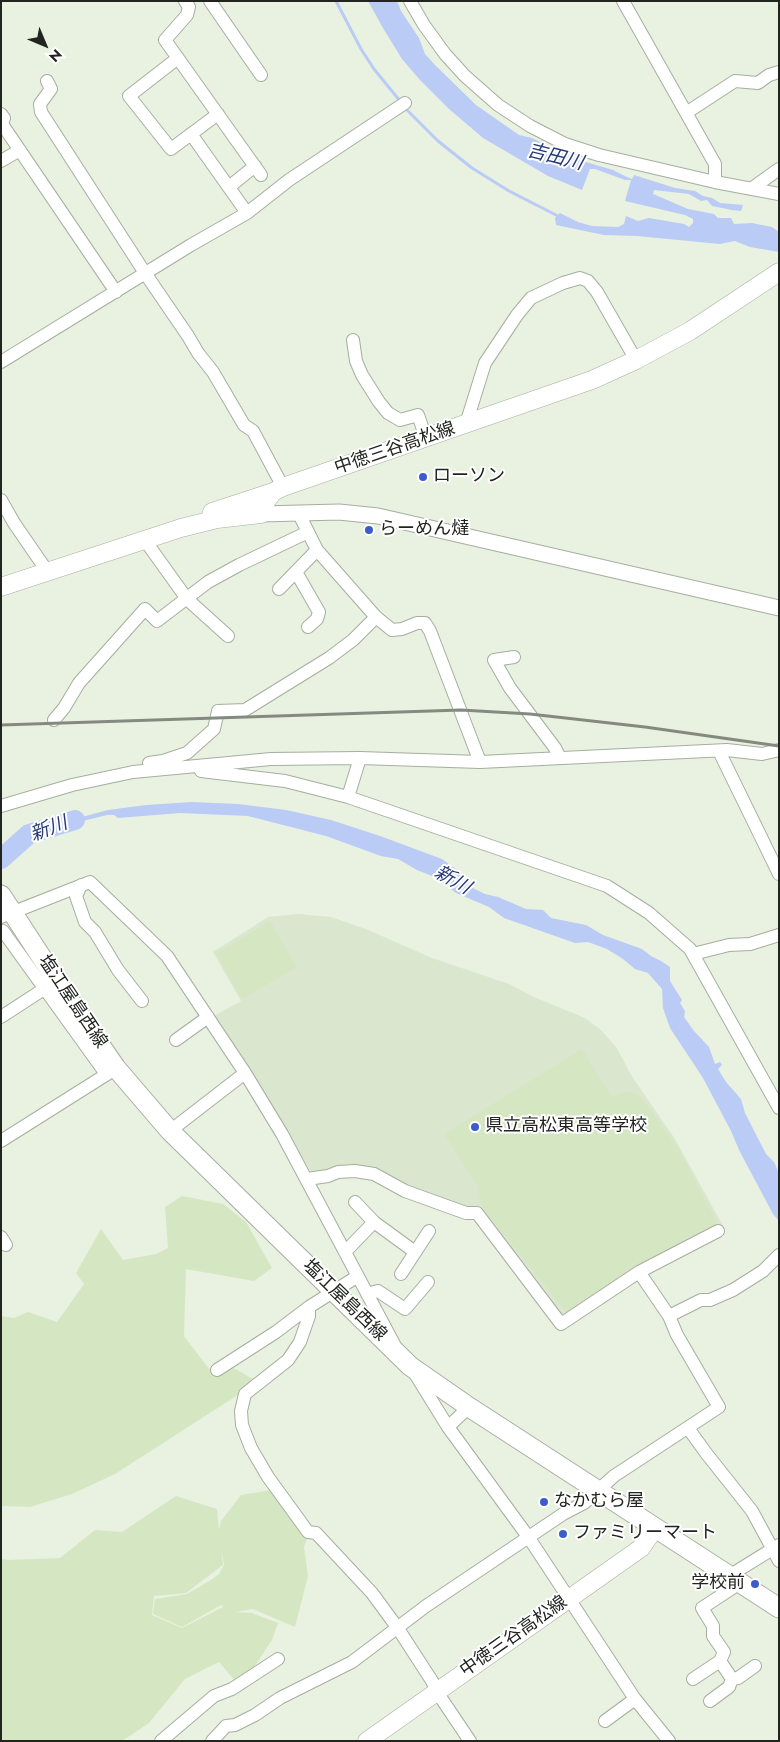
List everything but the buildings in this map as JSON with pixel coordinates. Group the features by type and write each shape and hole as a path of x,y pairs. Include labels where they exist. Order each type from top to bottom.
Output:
{"main road":[{"name":"中徳三谷高松線","path":"181,528 208,513 592,380 636,360 690,331 779,272"},
{"path":"1,587 181,528 218,519 261,514 265,503 278,490"},
{"name":"塩江屋島西線","path":"6,907 68,998 111,1071 405,1361 469,1407 779,1608"},
{"name":"中徳三谷高松線","path":"367,1741 641,1548 655,1528"}],"street":[{"path":"185,1 189,8 187,14 165,40 258,170 229,187"},
{"path":"210,1 261,75"},
{"path":"410,1 424,25 445,54 465,76 498,105 530,126 565,144 599,155 715,182 779,194"},
{"path":"623,1 715,164 715,182"},
{"path":"178,58 129,96 170,150 218,114"},
{"path":"686,113 735,81 758,83 769,75 779,72"},
{"path":"47,81 51,88 40,104 41,112 145,274 213,372 244,425 253,430 278,490"},
{"path":"1,362 191,245 247,213 297,175 405,103"},
{"path":"1,114 4,118 2,124 116,292"},
{"path":"191,134 247,213"},
{"path":"1,161 20,150"},
{"path":"751,189 779,169"},
{"path":"466,424 486,363 503,335 531,298 563,284 580,278 588,281 597,292 636,360"},
{"path":"353,340 356,361 378,402 388,413 400,420 418,414 426,438"},
{"path":"1,500 46,571"},
{"path":"298,512 317,550 376,617 392,630 402,629 417,623 425,624 430,631 444,666 480,762"},
{"path":"261,514 339,512 378,516 779,608"},
{"path":"54,720 64,708 79,683 145,609 157,621 208,582 308,532"},
{"path":"144,539 187,599 228,636"},
{"path":"280,589 317,550"},
{"path":"296,572 319,612 317,620 308,627"},
{"path":"133,772 141,763 164,761 187,753 214,729 218,711 245,710 329,658 352,640 376,617"},
{"path":"514,657 494,660 510,688 556,748 560,758"},
{"path":"1,806 72,785 133,772 271,759 360,758 480,762 719,751 762,754 779,750"},
{"path":"719,751 779,874"},
{"path":"348,797 360,758"},
{"path":"186,768 284,782 348,797 607,886 649,914 693,954 779,1108"},
{"path":"6,907 90,882 167,956 245,1073 307,1179 367,1294 405,1361 448,1427 528,1538 635,1699 669,1741"},
{"path":"81,885 76,896 85,922 95,932 118,970 142,1001"},
{"path":"1,932 3,931 44,989 111,1071 1,1141"},
{"path":"693,954 729,945 750,944 779,935"},
{"path":"1,1017 44,989"},
{"path":"176,1040 208,1017"},
{"path":"170,1131 245,1073"},
{"path":"307,1179 355,1170 374,1174 405,1191 466,1213 477,1213 561,1324 639,1272 718,1231"},
{"path":"355,1202 374,1222 415,1252"},
{"path":"345,1252 374,1222"},
{"path":"401,1274 429,1231"},
{"path":"670,1316 701,1300 710,1300 733,1290 763,1271 775,1258"},
{"path":"212,1741 226,1726 235,1725 280,1698 352,1662 426,1606 563,1514 584,1503 614,1476 719,1407 677,1335 670,1316 639,1272"},
{"path":"216,1370 358,1276"},
{"path":"367,1294 378,1291 405,1309 428,1282"},
{"path":"309,1307 309,1316 300,1342 288,1360 245,1394 242,1425 251,1448 268,1477 308,1532 316,1533 366,1586 397,1627 432,1681 436,1692 470,1741"},
{"path":"448,1427 469,1407"},
{"path":"688,1428 752,1511 776,1547 779,1561"},
{"path":"693,1679 720,1661 724,1652 713,1636 714,1626 702,1608 734,1579 776,1547"},
{"path":"161,1741 214,1696 232,1689 278,1660"},
{"path":"720,1661 732,1679"},
{"path":"732,1679 738,1678 755,1666"},
{"path":"710,1701 729,1687 732,1679"},
{"path":"605,1720 635,1699"}],"shaded area":[{"name":"県立高松東高等学校","path":"298,914 331,917 366,929 432,958 509,984 534,997 585,1018 601,1030 616,1047 633,1078 675,1139 723,1226 639,1270 562,1320 468,1210 410,1191 375,1171 328,1175 312,1173 214,1016 241,1001 213,952 268,917"},
{"path":"270,921 297,967 242,999 216,954"},
{"path":"582,1049 612,1097 626,1091 641,1096 678,1148 719,1225 643,1265 566,1312 482,1207 477,1185 444,1134"},
{"path":"182,1196 223,1204 246,1222 272,1268 254,1281 186,1269 184,1336 213,1374 234,1368 258,1382 115,1474 72,1494 30,1507 1,1506 1,1316 14,1318 28,1312 57,1322 84,1284 76,1273 101,1229 123,1260 156,1254 168,1248 165,1207"},
{"path":"272,1490 308,1536 304,1547 308,1576 295,1627 253,1609 235,1612 252,1613 278,1623 272,1640 254,1667 236,1682 219,1662 185,1679 149,1723 122,1741 1,1741 1,1559 60,1558 95,1530 122,1532 176,1496 217,1509 219,1530 221,1521 241,1495","holes":["221,1548 224,1565 219,1574 187,1594 155,1599 153,1614 182,1627 221,1605 223,1607 182,1628 152,1615 154,1596 186,1593 223,1565"]}],"water":[{"name":"吉田川","path":"368,1 397,1 401,11 419,38 425,54 435,65 476,105 519,135 532,138 566,155 572,154 579,160 613,170 632,179 634,175 675,188 695,191 720,203 743,205 741,211 732,210 712,206 707,200 701,201 689,194 654,190 653,194 688,209 714,214 718,218 731,218 734,224 752,223 772,227 779,232 779,252 750,247 735,241 720,244 637,236 604,235 556,225 555,218 560,213 578,222 592,226 618,227 624,224 626,216 638,221 649,218 684,224 689,227 693,223 693,219 685,215 625,201 631,180 625,180 590,169 582,190 548,176 483,138 449,109 402,59"},
{"path":"192,802 238,804 286,810 331,820 380,836 442,859 463,874 473,888 485,894 498,897 526,909 543,910 551,918 586,925 603,935 642,949 670,967 670,981 682,1000 680,1003 685,1011 684,1017 709,1047 715,1064 720,1062 722,1065 718,1069 726,1082 741,1099 745,1113 766,1154 774,1162 779,1173 779,1221 773,1214 740,1152 703,1078 670,1028 663,1008 662,989 648,973 635,969 607,949 588,942 575,943 504,918 489,907 456,893 437,878 417,870 398,859 381,856 326,836 248,816 180,813 118,818 114,815 107,815 70,824 48,833 52,825 108,810"}],"waterway":[{"path":"336,1 361,49 374,69 400,101"},
{"path":"406,109 438,141 472,168 509,191 560,217"},
{"name":"新川","path":"1,859 29,834 75,820"}],"railway":[{"path":"1,725 461,710 530,714 645,727 779,746"}],"place":[{"name":"ローソン","path":"423,477"},
{"name":"らーめん燵","path":"369,530"},
{"name":"県立高松東高等学校","path":"475,1127"},
{"name":"なかむら屋","path":"544,1502"},
{"name":"ファミリーマート","path":"563,1534"},
{"name":"学校前","path":"755,1584"}]}
